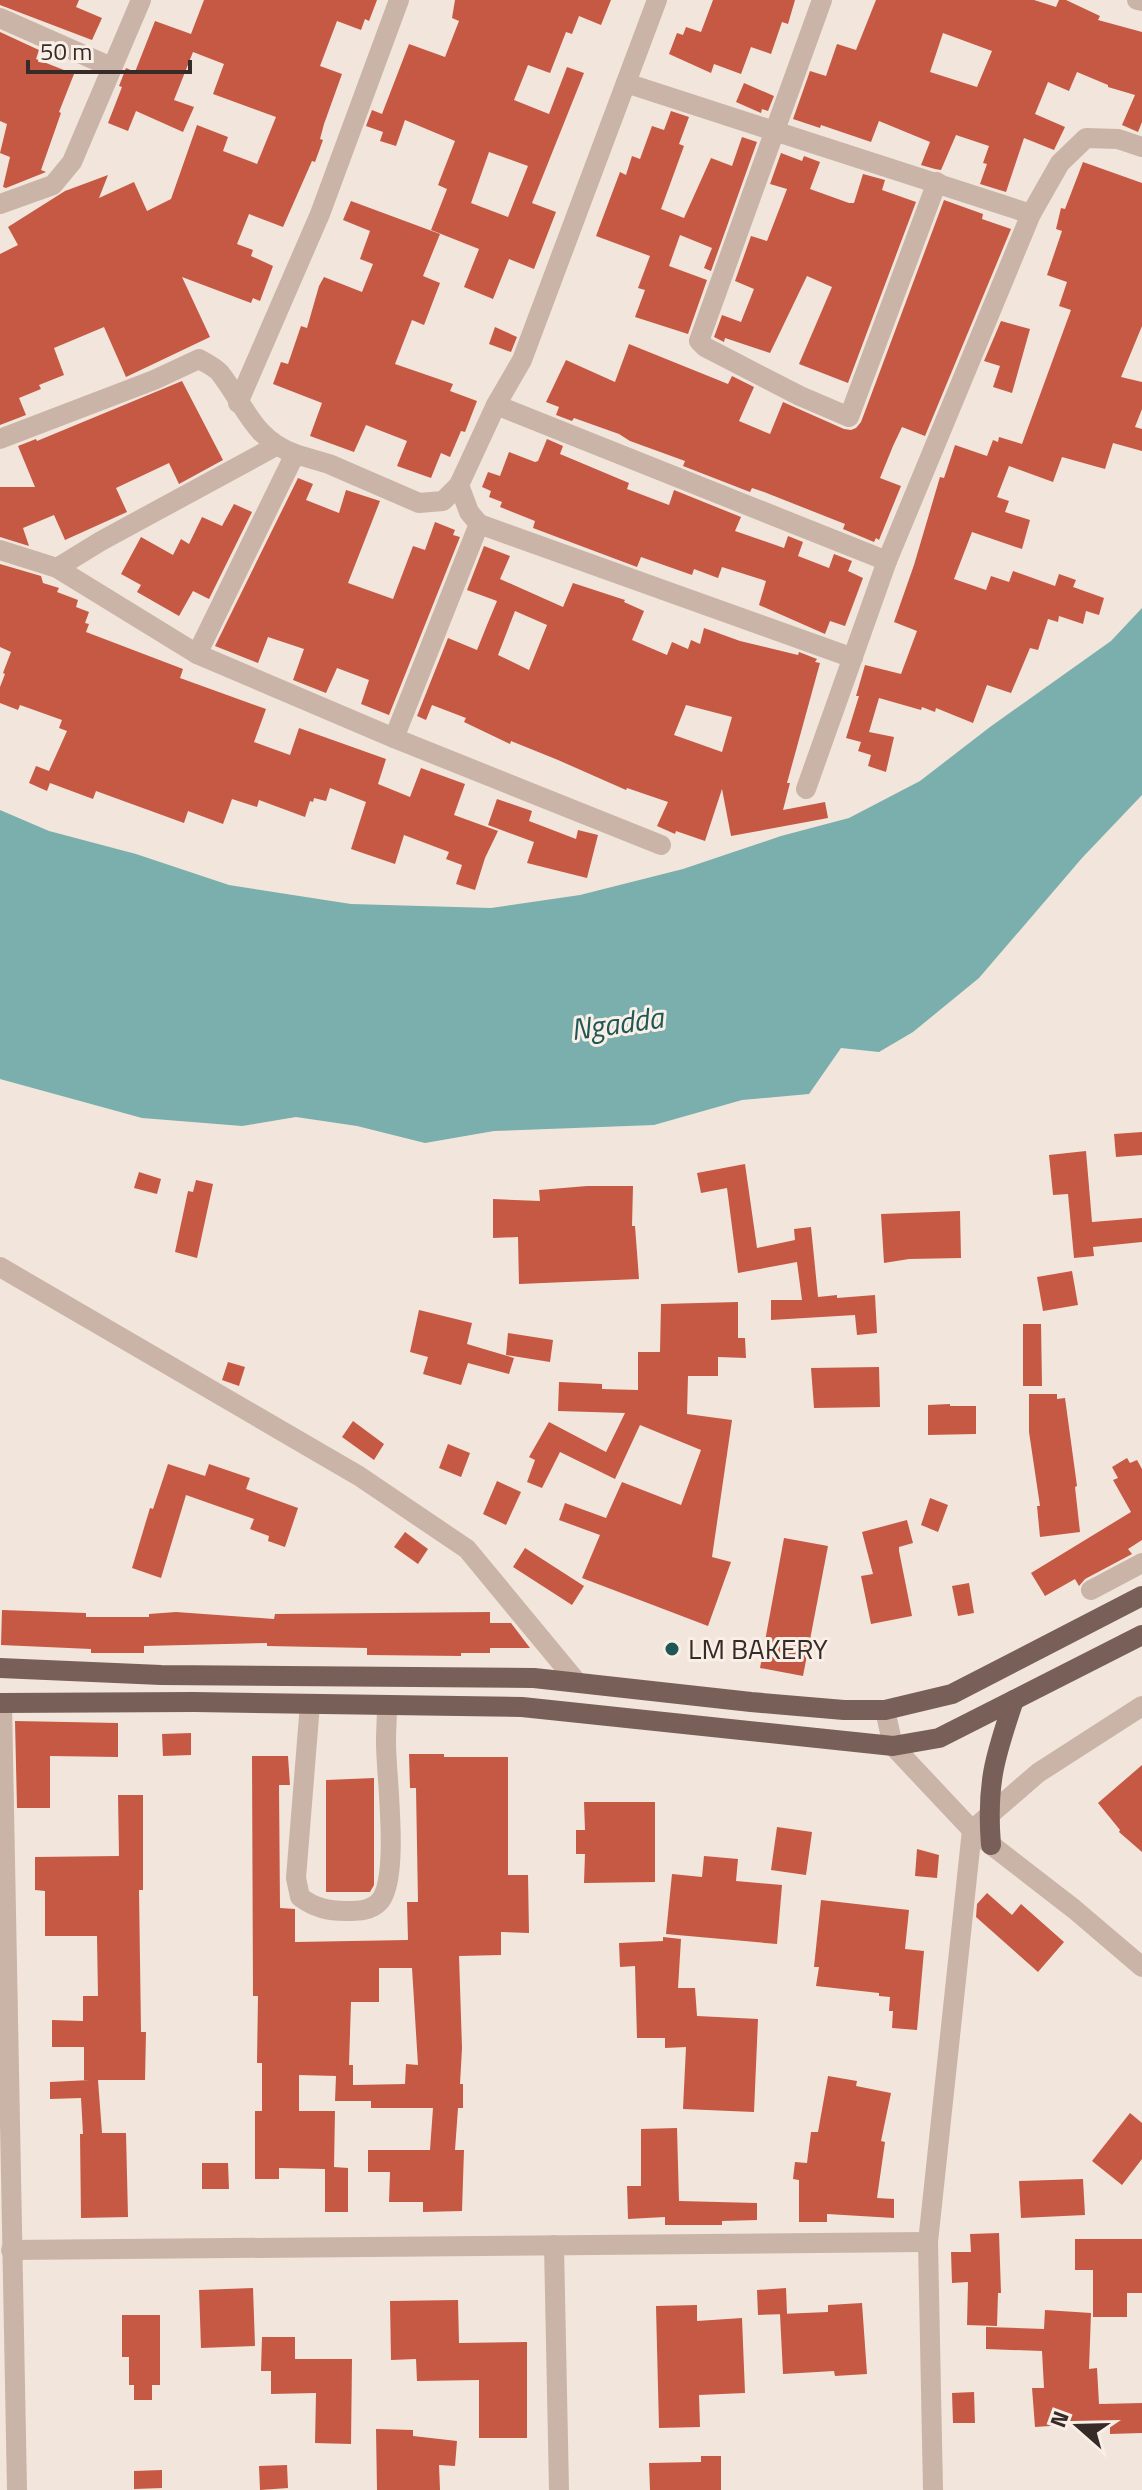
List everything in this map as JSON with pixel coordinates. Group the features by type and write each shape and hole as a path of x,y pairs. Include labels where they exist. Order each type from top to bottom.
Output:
{"main road":[{"path":"0,1668 161,1675 534,1678 751,1702 844,1710 885,1710 952,1694 1142,1596"},
{"path":"1,1703 522,1707 893,1746 939,1738 1142,1635"},
{"path":"991,1845 989,1786 1014,1700"}],"street":[{"path":"0,204 53,185 72,162 141,0"},
{"path":"238,403 320,214 399,0"},
{"path":"0,439 154,380 199,359 218,371 238,403 274,447 329,464 419,503 443,501 459,485 496,405 522,360 657,0"},
{"path":"822,0 699,341 773,382 849,417 937,182"},
{"path":"0,18 111,67"},
{"path":"626,83 1031,214"},
{"path":"806,789 887,561 1031,214 1060,163 1086,138 1118,139 1142,147"},
{"path":"496,405 887,561"},
{"path":"57,568 274,447"},
{"path":"197,654 295,454"},
{"path":"459,485 469,512 479,524 853,658"},
{"path":"394,738 479,524"},
{"path":"0,550 57,568 197,654 394,738 661,845"},
{"path":"0,1267 359,1476 467,1549 577,1682"},
{"path":"1091,1590 1142,1563"},
{"path":"1,1703 11,2250 11,2479"},
{"path":"310,1704 296,1878 300,1897 313,1906 334,1911 364,1911 378,1904 385,1893 390,1832 387,1706"},
{"path":"933,2490 928,2242 972,1830 1038,1773 1142,1706"},
{"path":"885,1710 893,1746 972,1830 1074,1909 1142,1967"},
{"path":"11,2250 928,2242"},
{"path":"554,2245 559,2490"}],"water":[{"name":"Ngadda","path":"1142,608 1142,795 1082,858 979,978 913,1032 879,1052 841,1048 809,1094 742,1100 654,1125 494,1131 425,1143 357,1126 296,1117 242,1126 142,1118 0,1079 0,810 49,831 136,854 229,885 351,904 491,908 580,895 683,869 781,836 849,818 920,781 1111,641"}],"building":[{"path":"0,0 79,0 76,7 102,18 92,40 0,5"},
{"path":"204,0 377,0 369,21 365,19 361,30 337,21 320,66 342,74 324,124 320,139 323,140 315,162 312,161 283,227 249,214 237,244 253,250 251,256 273,266 260,301 253,298 251,303 182,277 210,337 126,377 104,327 54,348 64,375 39,385 41,389 19,398 26,415 0,425 0,254 18,245 8,227 65,191 108,175 99,198 134,182 147,211 171,199 197,125 228,137 223,151 257,164 276,117 213,94 224,64 193,52 174,100 194,107 183,132 136,111 128,131 108,123 126,68 135,72 155,21 191,34"},
{"path":"455,0 611,0 601,25 579,16 572,34 566,32 550,73 528,65 514,100 549,114 567,67 584,73 532,203 556,212 534,269 509,259 493,299 464,287 479,249 431,230 447,189 438,185 455,141 405,120 396,146 380,141 383,132 366,126 372,110 382,114 409,44 445,57 459,21 452,18","holes":["489,152 528,166 508,217 471,203"]},
{"path":"713,0 795,0 788,24 782,22 771,54 751,47 741,74 714,64 711,73 669,54 677,33 683,35 686,27 701,32"},
{"path":"876,0 1034,0 1056,7 1059,0 1066,0 1100,16 1098,20 1142,32 1142,122 1138,132 1122,125 1135,95 1108,87 1077,72 1069,91 1048,82 1035,114 1065,127 1054,150 1024,138 1006,192 980,184 989,146 956,135 941,170 921,165 930,142 879,121 871,142 793,119 810,71 826,76 837,44 856,50","holes":["943,33 992,51 977,87 930,72"]},
{"path":"0,32 39,50 36,59 74,74 41,170 46,172 6,188 3,187 10,157 0,153 7,124 0,121"},
{"path":"744,83 774,96 768,111 762,109 761,113 736,102"},
{"path":"671,111 689,117 679,144 684,146 661,209 684,218 711,158 732,166 742,137 757,142 711,271 704,268 712,248 680,235 669,266 707,280 688,334 635,317 645,290 638,288 650,256 596,236 620,172 626,175 632,156 640,159 652,126 664,130"},
{"path":"781,153 802,161 804,156 820,162 810,189 854,203 863,174 885,180 882,190 916,202 848,383 799,364 832,287 807,276 770,353 714,337 722,315 741,322 754,289 735,281 751,236 767,241 787,189 770,184"},
{"path":"1083,162 1142,183 1142,326 1121,377 1142,382 1142,409 1135,427 1142,429 1142,451 1113,443 1105,469 1062,457 1053,482 1009,466 997,497 1009,501 1005,512 1030,520 1022,549 972,532 954,579 986,590 991,576 1009,582 1013,571 1055,586 1059,574 1076,580 1073,587 1104,598 1099,615 1086,611 1083,624 1059,616 1058,622 1048,619 1038,650 1030,648 1011,693 987,685 973,723 936,708 935,712 922,707 921,710 879,698 869,732 894,737 886,772 868,766 871,755 858,751 861,742 846,738 859,696 856,696 865,665 901,674 917,631 894,622 940,477 944,478 955,445 987,456 993,440 998,442 999,437 1022,444 1071,310 1059,306 1067,282 1047,275 1062,231 1056,229 1061,208 1065,209"},
{"path":"944,200 983,214 982,219 1011,229 925,436 902,427 893,446 880,478 901,486 879,540 876,538 874,542 843,529 845,524 764,492 752,488 750,492 683,466 685,461 619,434 556,415 559,407 546,402 566,360 615,382 629,344 728,384 732,376 754,387 739,421 770,434 783,402 844,429 856,428 861,422"},
{"path":"351,201 440,234 423,276 440,283 424,325 412,320 395,364 453,384 450,391 477,401 465,432 461,431 450,457 441,453 431,478 397,466 407,441 366,425 354,452 310,436 322,403 273,384 281,362 288,364 301,326 307,328 324,277 362,292 373,264 360,259 370,231 343,220"},
{"path":"1001,321 1030,329 1012,393 993,387 1000,366 984,361"},
{"path":"495,327 517,337 511,352 489,344"},
{"path":"182,381 223,460 179,484 169,463 116,488 127,512 65,540 54,515 23,528 29,546 0,537 0,487 35,487 18,446"},
{"path":"547,439 563,446 560,454 629,483 627,489 669,505 674,490 741,517 735,531 784,548 788,536 803,542 798,556 829,568 834,554 852,561 848,571 863,578 845,626 830,621 825,634 759,605 766,581 722,567 718,578 694,569 692,575 641,557 637,567 533,528 535,521 500,507 502,502 489,497 491,491 482,487 488,472 500,476 509,452 538,461"},
{"path":"298,478 313,484 306,500 339,513 346,490 380,501 348,583 393,599 413,546 425,550 435,522 455,530 453,535 460,537 389,715 361,704 369,680 337,668 326,693 293,680 304,649 268,637 258,663 215,646"},
{"path":"234,504 252,512 209,599 193,591 179,616 137,592 141,585 121,574 141,537 173,555 181,539 189,544 202,517 222,526"},
{"path":"484,546 510,556 500,579 563,607 573,583 625,600 644,611 632,640 667,655 672,642 688,649 691,640 700,644 704,628 740,641 798,655 799,652 817,659 815,662 820,663 787,783 790,783 783,810 825,802 828,818 731,836 722,789 705,841 676,831 675,834 657,826 668,802 626,790 511,741 510,744 464,722 466,718 432,705 426,720 417,716 448,638 477,650 497,601 467,590","holes":["515,611 547,625 529,670 498,655","686,705 732,717 722,752 674,735"]},
{"path":"0,564 41,576 43,583 59,588 57,592 78,600 76,607 89,612 86,632 183,669 180,678 266,709 254,742 290,755 299,728 386,759 378,784 410,797 421,768 465,784 454,815 498,831 475,890 456,884 462,865 446,859 449,852 404,835 395,864 351,849 366,802 330,788 326,801 314,798 313,802 310,801 305,817 259,800 257,807 232,799 223,824 188,811 184,823 96,791 93,799 50,783 47,791 29,783 36,766 49,771 67,731 59,728 62,720 20,705 18,710 0,703 3,673 11,652 0,647"},
{"path":"497,799 532,811 529,821 576,839 578,830 598,835 587,878 527,863 534,842 488,825"},
{"path":"1142,1132 1142,1155 1116,1157 1114,1134"},
{"path":"1086,1151 1092,1222 1142,1218 1142,1242 1093,1247 1094,1256 1074,1258 1068,1194 1053,1195 1049,1155"},
{"path":"745,1164 757,1248 795,1240 794,1229 811,1227 818,1297 875,1295 877,1333 857,1335 855,1315 771,1320 771,1300 802,1300 797,1262 738,1273 727,1188 701,1193 697,1173"},
{"path":"139,1172 161,1179 157,1194 134,1188"},
{"path":"196,1180 213,1184 197,1258 175,1252 188,1191 193,1192"},
{"path":"633,1186 632,1226 635,1226 639,1279 519,1284 518,1237 493,1238 493,1199 540,1201 539,1190"},
{"path":"960,1211 961,1258 884,1263 881,1214"},
{"path":"1072,1271 1078,1305 1043,1311 1037,1277"},
{"path":"738,1302 738,1338 745,1338 746,1358 718,1357 718,1376 688,1376 687,1414 732,1420 712,1557 731,1562 708,1626 582,1578 600,1535 559,1520 565,1503 606,1518 622,1482 681,1505 701,1450 640,1425 615,1479 560,1452 542,1488 527,1482 535,1460 529,1457 549,1422 606,1452 625,1413 558,1411 559,1382 602,1384 602,1389 638,1390 638,1352 660,1352 661,1304"},
{"path":"419,1310 472,1323 467,1344 514,1358 509,1374 468,1363 461,1385 423,1374 428,1357 410,1352"},
{"path":"1023,1324 1041,1324 1042,1386 1023,1386"},
{"path":"508,1333 553,1340 550,1362 506,1355"},
{"path":"228,1362 245,1367 239,1386 222,1380"},
{"path":"879,1367 880,1407 814,1408 811,1368"},
{"path":"1029,1394 1057,1394 1057,1399 1065,1398 1080,1532 1040,1537 1037,1506 1040,1506 1029,1432"},
{"path":"928,1405 976,1406 976,1434 928,1435"},
{"path":"353,1421 384,1444 374,1460 342,1437"},
{"path":"448,1444 470,1453 461,1477 439,1468"},
{"path":"1127,1458 1130,1463 1137,1460 1142,1469 1142,1540 1128,1549 1132,1554 1085,1579 1079,1586 1075,1579 1045,1596 1031,1573 1131,1512 1113,1480 1118,1478 1112,1467"},
{"path":"168,1464 205,1476 209,1464 250,1478 246,1489 298,1508 285,1547 268,1541 269,1536 250,1529 254,1519 186,1495 161,1578 132,1568 150,1508 153,1509"},
{"path":"497,1481 521,1492 506,1525 483,1514"},
{"path":"930,1498 948,1505 938,1532 921,1525"},
{"path":"907,1520 913,1543 899,1547 899,1551 912,1616 871,1624 861,1576 873,1574 862,1532"},
{"path":"405,1532 428,1549 418,1564 394,1547"},
{"path":"784,1538 828,1546 803,1676 760,1668"},
{"path":"525,1548 584,1586 572,1605 513,1567"},
{"path":"969,1583 974,1613 958,1616 952,1586"},
{"path":"2,1610 86,1613 86,1617 149,1617 149,1614 176,1612 274,1619 275,1614 490,1612 490,1623 511,1623 530,1648 490,1648 490,1653 461,1653 461,1656 367,1655 367,1648 267,1646 267,1643 144,1646 144,1653 91,1653 91,1649 1,1645"},
{"path":"15,1721 118,1723 118,1757 50,1756 50,1808 17,1808"},
{"path":"191,1733 191,1755 163,1756 162,1734"},
{"path":"409,1754 508,1757 508,1875 528,1875 529,1933 501,1932 501,1955 459,1956 463,2108 458,2108 455,2150 464,2150 462,2211 423,2212 423,2202 389,2202 390,2172 368,2172 368,2150 430,2150 433,2108 371,2108 371,2101 335,2101 336,2076 299,2075 299,2111 335,2111 334,2167 348,2168 348,2212 325,2212 325,2169 279,2168 279,2179 255,2179 255,2111 262,2111 262,2063 257,2063 258,1996 253,1996 252,1756 288,1756 290,1785 279,1785 280,1908 295,1909 295,1942 408,1940 407,1902 418,1902 416,1788 410,1788","holes":["379,1968 412,1968 418,2065 406,2064 405,2084 353,2085 353,2065 349,2065 351,2002 379,2002"]},
{"path":"1142,1765 1142,1852 1119,1832 1098,1803"},
{"path":"374,1778 374,1885 370,1892 326,1892 326,1780"},
{"path":"118,1795 143,1795 143,1890 139,1890 141,2032 146,2032 145,2080 98,2080 102,2133 126,2133 128,2217 81,2218 81,2098 50,2099 50,2082 90,2080 84,2080 84,2047 52,2047 52,2020 83,2021 83,1996 98,1996 97,1936 45,1936 45,1891 35,1890 35,1857 119,1856"},
{"path":"584,1802 655,1802 655,1882 584,1883 585,1854 576,1854 576,1830 585,1830"},
{"path":"777,1827 812,1832 806,1875 771,1870"},
{"path":"917,1849 939,1855 937,1878 915,1876"},
{"path":"704,1856 738,1859 736,1881 782,1885 777,1944 666,1934 672,1874 702,1877"},
{"path":"987,1893 1012,1915 1021,1904 1064,1942 1038,1972 976,1917 977,1904"},
{"path":"821,1900 909,1910 905,1949 924,1951 917,2030 892,2028 890,1997 816,1986 819,1967 814,1967"},
{"path":"663,1937 681,1939 678,1988 695,1988 697,2016 758,2019 754,2112 683,2109 686,2047 665,2048 665,2038 637,2038 635,1966 620,1967 619,1943 663,1941"},
{"path":"828,2076 857,2081 856,2086 891,2093 881,2141 885,2142 877,2198 894,2199 894,2218 827,2214 827,2222 799,2222 799,2180 793,2179 795,2162 807,2163 811,2132 818,2132"},
{"path":"1130,2113 1142,2123 1142,2159 1122,2185 1092,2161"},
{"path":"677,2128 679,2201 757,2203 757,2220 722,2221 722,2225 665,2225 665,2217 628,2219 627,2186 641,2186 641,2129"},
{"path":"202,2163 228,2163 229,2189 202,2189"},
{"path":"1083,2179 1085,2215 1021,2218 1019,2181"},
{"path":"999,2233 1001,2293 998,2293 997,2326 967,2325 968,2282 952,2283 951,2252 971,2252 970,2234"},
{"path":"1075,2239 1142,2239 1142,2293 1127,2293 1127,2317 1093,2317 1093,2270 1075,2270"},
{"path":"253,2288 255,2346 201,2348 199,2290"},
{"path":"786,2288 787,2314 758,2315 757,2290"},
{"path":"458,2300 459,2343 527,2342 527,2438 479,2438 479,2380 417,2381 416,2359 391,2360 390,2301"},
{"path":"862,2303 867,2374 835,2376 834,2371 783,2374 780,2314 828,2312 828,2305"},
{"path":"697,2305 697,2321 742,2318 745,2393 699,2395 700,2427 659,2428 656,2306"},
{"path":"1045,2310 1091,2313 1089,2369 1097,2368 1099,2404 1142,2403 1142,2433 1110,2434 1110,2422 1035,2427 1032,2388 1044,2388 1042,2351 986,2349 986,2327 1044,2329"},
{"path":"122,2315 160,2315 160,2385 152,2385 152,2400 134,2400 134,2385 129,2385 129,2357 122,2357"},
{"path":"262,2337 295,2337 295,2359 352,2359 351,2444 315,2443 316,2393 271,2394 271,2371 261,2371"},
{"path":"974,2392 975,2423 953,2423 952,2393"},
{"path":"376,2429 413,2430 413,2436 457,2441 455,2466 439,2465 440,2490 377,2490"},
{"path":"701,2456 721,2456 721,2490 650,2490 649,2463 701,2462"},
{"path":"287,2465 288,2488 260,2490 259,2466"},
{"path":"162,2470 162,2488 134,2489 134,2471"}],"place":[{"name":"LM BAKERY","path":"672,1649"}]}
